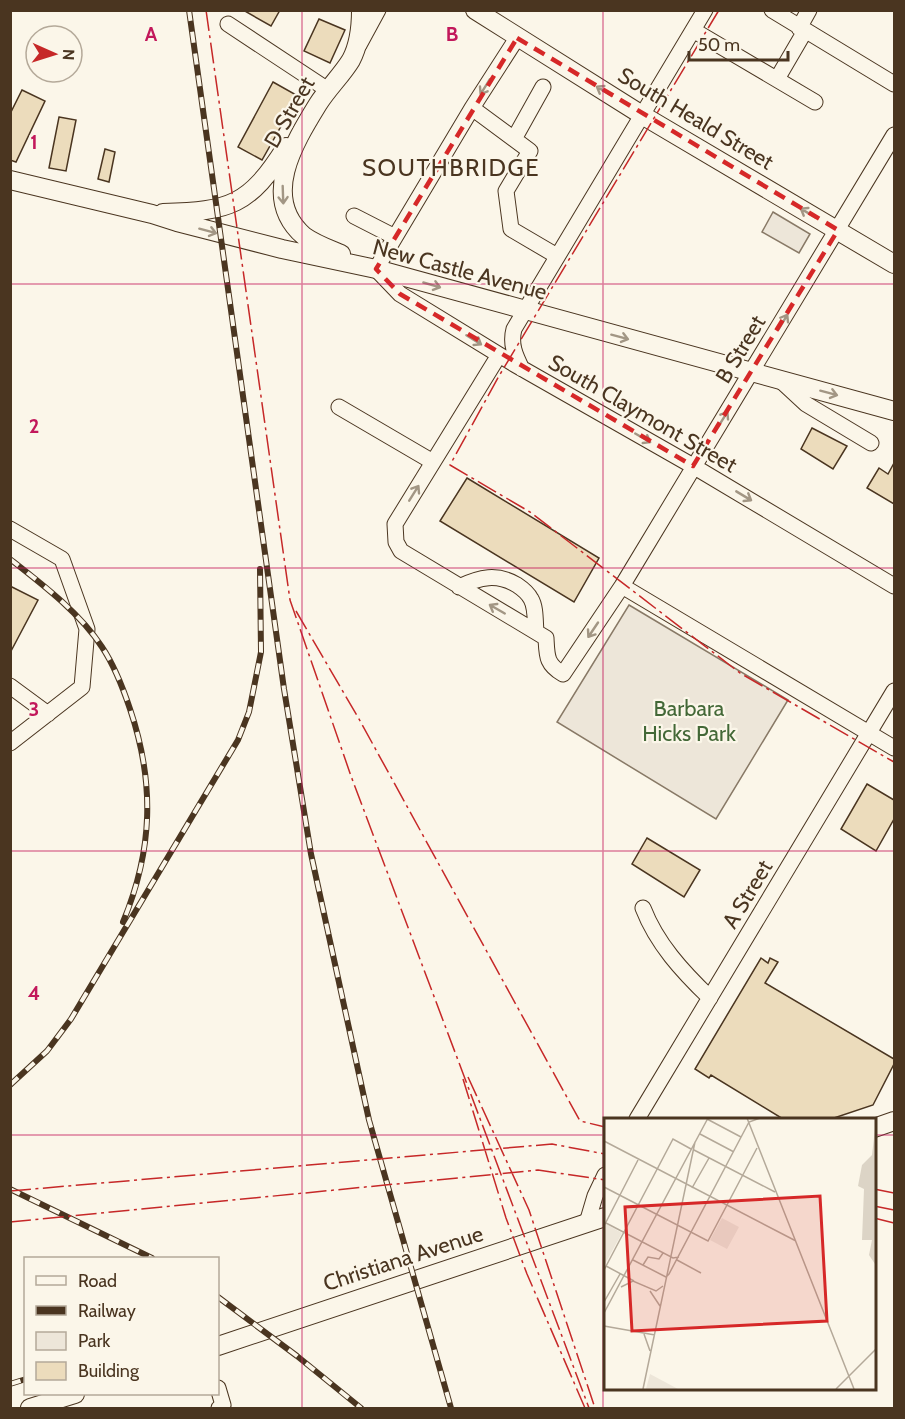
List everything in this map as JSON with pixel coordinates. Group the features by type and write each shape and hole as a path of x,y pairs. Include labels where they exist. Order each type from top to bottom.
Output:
{"main road":[{"path":"351,60 358,42 361,10"},
{"name":"South Heald Street","path":"475,10 642,115 894,264"},
{"name":"D Street","path":"351,60 323,97 286,163 283,205 296,228 306,237 376,269"},
{"path":"152,214 217,209 234,203 252,192 323,97"},
{"name":"New Castle Avenue","path":"10,180 152,214 231,237 376,269 894,411"},
{"path":"875,1127 894,1121"},
{"name":"Christiana Avenue","path":"219,1346 604,1217"},
{"path":"30,1408 72,1395"}],"street":[{"name":"D Street","path":"351,60 378,10"},
{"path":"522,369 513,351 512,335 705,10"},
{"path":"772,10 894,84"},
{"path":"777,79 809,10"},
{"path":"228,24 323,97"},
{"path":"693,30 815,102"},
{"path":"376,269 472,108 517,38"},
{"path":"514,139 543,87"},
{"path":"472,108 530,151 506,191 512,229 557,256"},
{"name":"B Street","path":"536,632 546,638 547,657 553,668 563,674 622,586 894,135"},
{"path":"354,216 395,237"},
{"name":"South Claymont Street","path":"376,269 400,294 499,355 693,466 894,586"},
{"path":"499,355 395,524 396,542 401,551 536,632"},
{"path":"780,379 806,404 872,442"},
{"path":"339,407 433,462"},
{"path":"10,529 62,559 87,629 82,687 10,743"},
{"path":"459,587 475,579 492,576 506,579 524,589 532,600 536,632"},
{"path":"622,586 894,748"},
{"path":"10,686 48,714"},
{"name":"A Street","path":"638,1118 894,691"},
{"path":"643,908 649,923 668,954 683,973 710,998"},
{"path":"587,1223 595,1196 604,1177"},
{"path":"219,1392 223,1407"}],"highlighted area":[{"path":"517,38 838,230 693,466 400,294 376,269"}],"green space":[{"path":"773,212 810,234 799,253 762,232"},
{"name":"Barbara Hicks Park","path":"629,605 788,700 716,819 557,722"}],"building":[{"path":"243,10 280,10 271,26"},
{"path":"319,19 345,30 330,63 304,51"},
{"path":"273,82 298,96 262,160 238,147"},
{"path":"22,90 45,101 16,162 10,160 10,114"},
{"path":"59,117 76,120 66,171 49,168"},
{"path":"105,149 115,152 109,182 98,179"},
{"path":"812,428 847,446 833,469 801,449"},
{"path":"894,463 894,504 867,488 879,468 888,474"},
{"path":"467,478 599,558 574,602 440,521"},
{"path":"10,586 38,600 10,653"},
{"path":"867,784 894,800 894,819 876,851 841,829"},
{"path":"647,838 700,870 684,897 632,864"},
{"path":"761,958 768,963 770,958 778,962 765,983 894,1059 894,1064 873,1105 834,1118 781,1118 711,1075 709,1078 695,1069"}],"railway":[{"path":"189,10 284,689 311,854 369,1120 451,1408"},
{"path":"10,559 60,600 93,634 114,669 130,709 144,763 147,816 140,869 123,922"},
{"path":"10,1085 47,1051 71,1019 238,740 249,712 261,652 260,569"},
{"path":"10,1189 150,1257"},
{"path":"219,1298 297,1356 361,1408"},
{"path":"10,1384 24,1380"}],"power":[{"path":"206,10 290,600 351,776 589,1408"},
{"path":"719,10 499,376 450,465 530,512 740,673 894,762"},
{"path":"296,611 359,719 580,1121 604,1127"},
{"path":"468,1077 529,1210 595,1408"},
{"path":"463,1079 506,1218 527,1274 585,1408"},
{"path":"10,1191 552,1144 604,1154"},
{"path":"10,1222 538,1170 604,1180"},
{"path":"875,1189 894,1193"},
{"path":"875,1206 894,1210"},
{"path":"875,1218 894,1223"}],"district":[{"name":"SOUTHBRIDGE","path":"451,168"}]}
